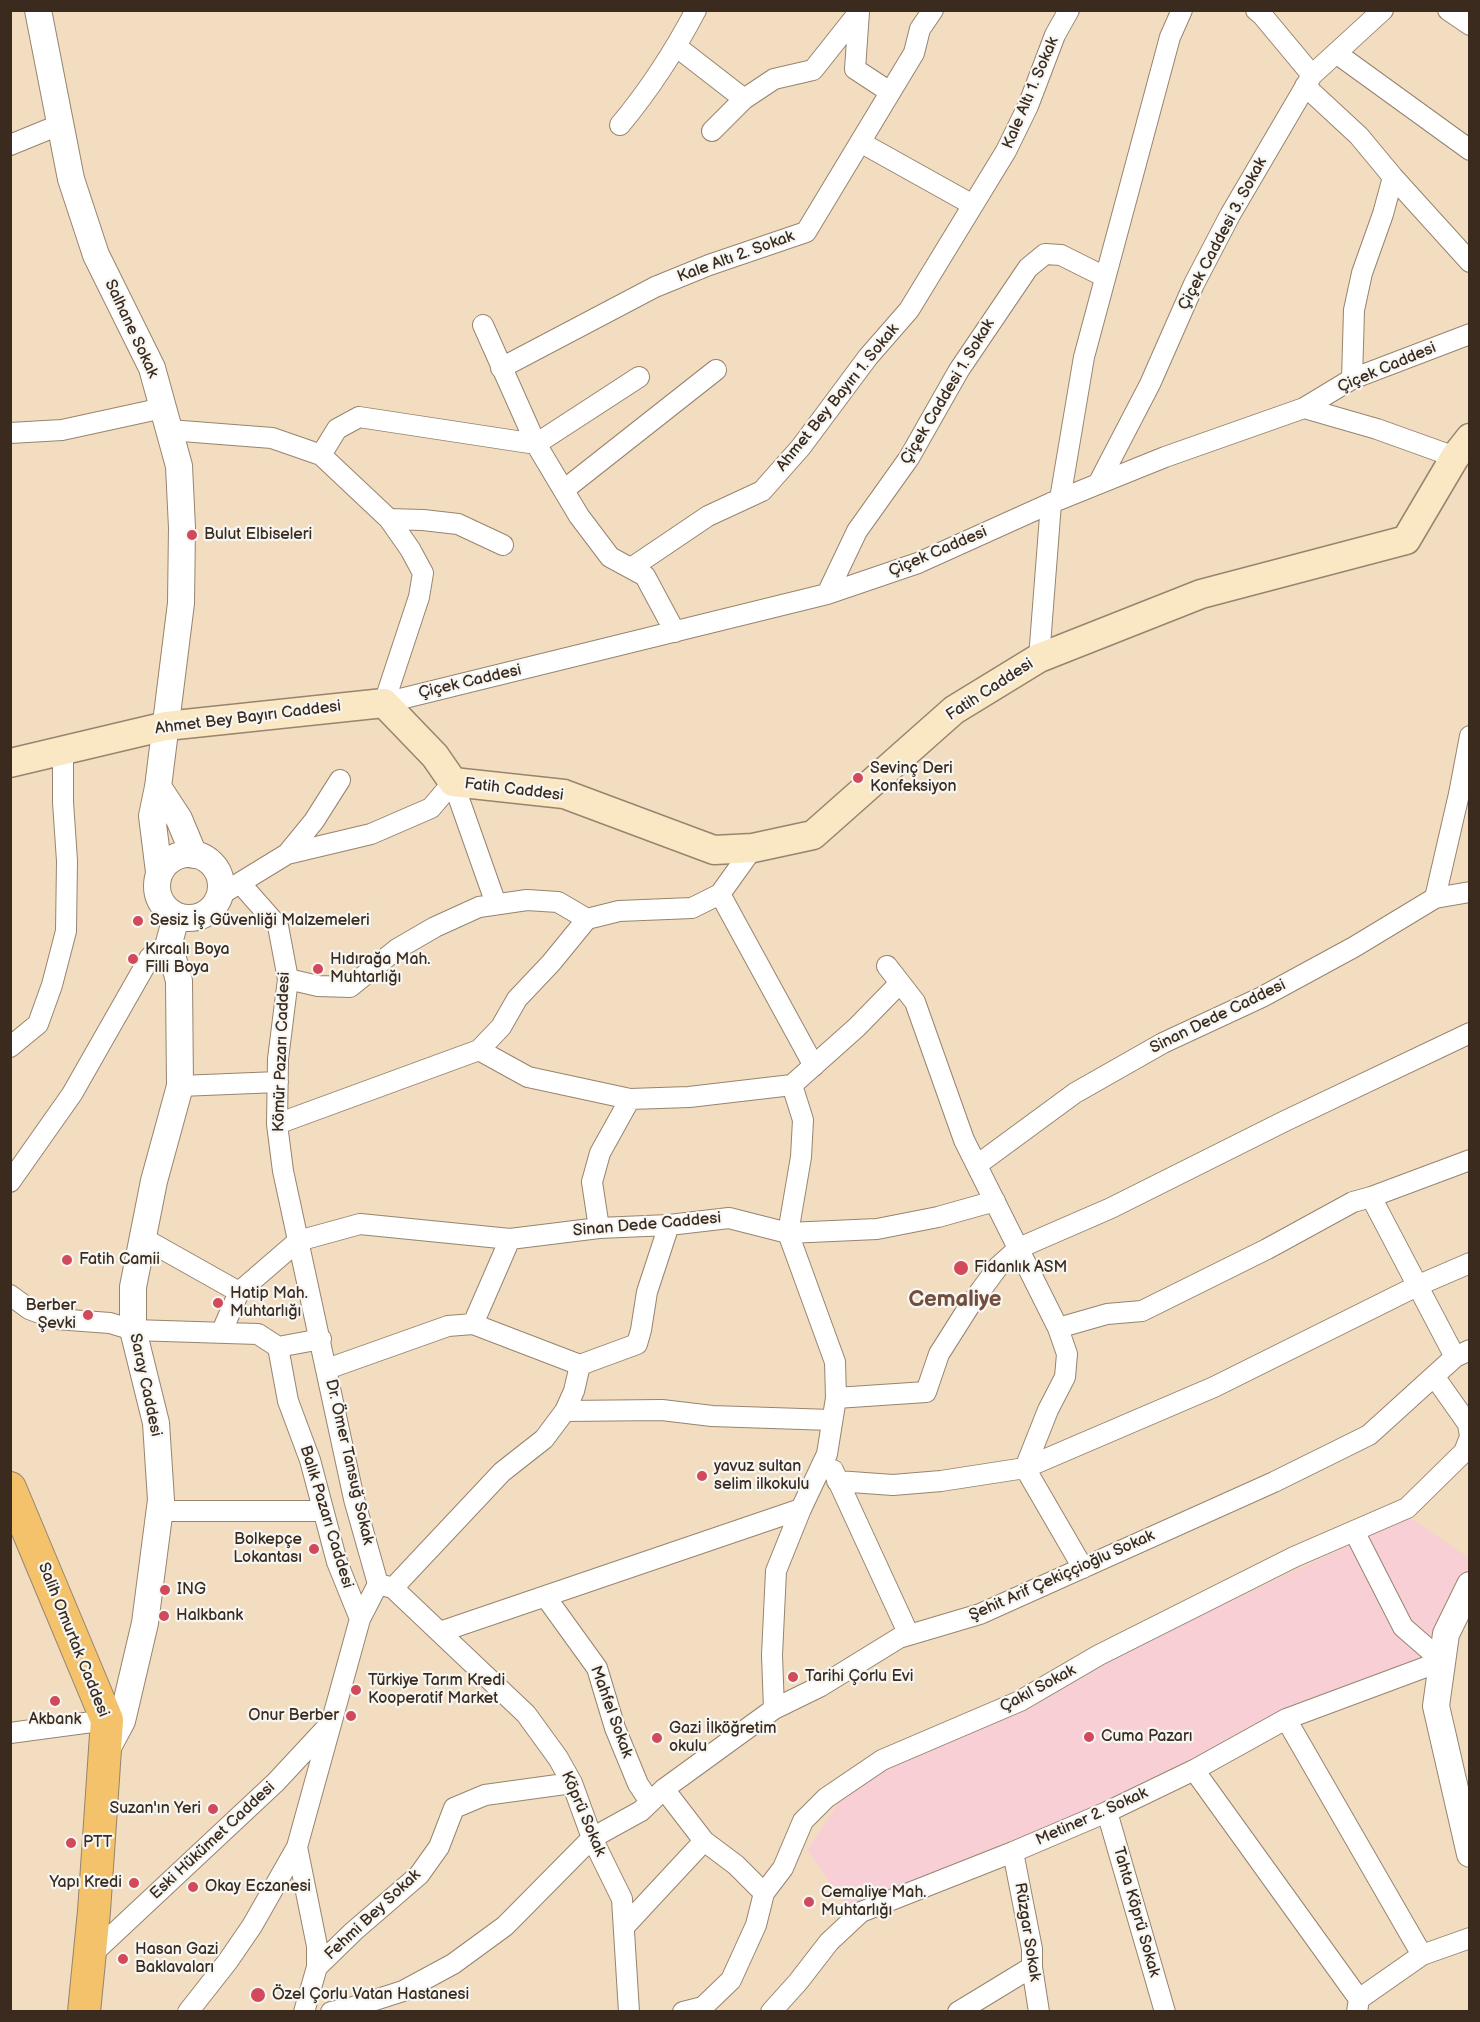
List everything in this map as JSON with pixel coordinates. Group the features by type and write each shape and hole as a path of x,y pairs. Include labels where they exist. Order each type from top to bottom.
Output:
{"main road":[{"name":"Fatih Caddesi","path":"453,782 564,794 714,850 753,848 813,835 954,710 1039,658 1201,594 1406,540 1464,450"},
{"name":"Ahmet Bey Bayırı Caddesi","path":"10,763 166,726 384,703"},
{"path":"384,703 435,756 453,782"},
{"name":"Salih Omurtak Caddesi","path":"10,1488 107,1720 84,2012"}],"street":[{"name":"Salhane Sokak","path":"38,10 70,178 96,255 152,368 179,466 182,528 181,603 166,726"},
{"path":"621,125 652,86 677,47 696,10"},
{"name":"Kale Altı 2. Sokak","path":"501,368 655,287 710,265 806,232 914,53 920,29 933,10"},
{"name":"Kale Altı 1. Sokak","path":"973,206 1006,152 1028,106 1055,34 1069,10"},
{"path":"1039,658 1056,501 1084,357 1170,37 1182,10"},
{"name":"Çiçek Caddesi 3. Sokak","path":"1098,484 1150,384 1194,284 1230,214 1309,81 1383,10"},
{"path":"1448,10 1470,25"},
{"path":"858,11 855,69 890,92"},
{"path":"712,131 744,99 774,79 813,70 858,11"},
{"path":"1261,12 1309,81 1470,262"},
{"path":"677,47 744,99"},
{"path":"1336,53 1470,150"},
{"path":"10,145 59,125"},
{"path":"860,142 973,206"},
{"path":"1352,379 1354,310 1362,273 1383,214 1393,177"},
{"name":"Ahmet Bey Bayırı 1. Sokak","path":"631,568 708,516 762,491 801,447 868,357 909,310 973,206"},
{"name":"Çiçek Caddesi 1. Sokak","path":"827,594 857,531 909,459 959,370 1028,268 1045,254 1061,255 1105,277"},
{"path":"483,326 536,444 565,489 579,516 610,557 645,576 675,632"},
{"name":"Çiçek Caddesi","path":"384,703 827,594 918,563 1056,501 1165,457 1304,408 1352,379 1470,334"},
{"path":"565,489 716,370"},
{"path":"321,455 337,429 359,417 536,444 639,376"},
{"path":"1304,408 1464,450"},
{"path":"10,433 166,419 272,438 321,455 389,519 423,573 419,597 384,703"},
{"path":"389,519 458,524 503,545"},
{"path":"159,872 152,816 166,726"},
{"path":"1435,898 1470,736"},
{"path":"10,1047 38,1024 66,931 67,861 63,802 63,751"},
{"path":"287,854 314,821 340,780"},
{"path":"230,889 221,884 212,864 204,858 184,854 174,857 165,864 156,882 160,903 167,911 187,919 198,918 208,913 230,889 287,854 371,834 431,808 453,782"},
{"path":"453,782 496,904"},
{"path":"158,787 178,819 194,855"},
{"path":"277,1124 479,1050 501,1028 517,999 551,963 587,919 619,911 692,908 720,894 753,848"},
{"name":"Kömür Pazarı Caddesi","path":"230,889 278,926 288,979 278,1059 277,1124 283,1171 321,1339"},
{"name":"Sinan Dede Caddesi","path":"977,1165 1075,1093 1163,1043 1262,997 1354,947 1435,898 1470,891"},
{"path":"720,894 813,1066"},
{"path":"288,979 318,986 350,987 397,950 435,927 479,907 527,900 558,902 587,919"},
{"path":"10,1182 72,1094 150,957 169,943 176,916"},
{"name":"Saray Caddesi","path":"105,1754 122,1721 146,1623 161,1500 156,1423 133,1330 133,1287 154,1180 180,1086 179,981 169,943"},
{"path":"887,966 915,1002 964,1140 1058,1328 1067,1354 1065,1377 1048,1410 1025,1468"},
{"path":"479,1050 528,1077 630,1099 689,1097 792,1086 857,1027 900,983"},
{"path":"836,1398 926,1392 939,1354 970,1305 998,1267 1019,1248 1112,1208 1285,1121 1470,1034"},
{"path":"180,1086 278,1082"},
{"path":"774,1709 772,1655 776,1571 801,1509 827,1454 836,1398 835,1362 788,1233 801,1157 802,1120 792,1086"},
{"path":"599,1228 591,1182 600,1153 630,1099"},
{"path":"1058,1328 1107,1314 1142,1311 1267,1249 1353,1202 1470,1160"},
{"path":"1371,1197 1419,1285 1462,1353"},
{"name":"Sinan Dede Caddesi","path":"298,1241 360,1224 510,1239 599,1228 669,1225 729,1218 788,1233 877,1229 938,1217 995,1201"},
{"path":"327,1369 448,1326 473,1324 580,1365 637,1344 647,1292 669,1225"},
{"path":"143,1238 239,1292"},
{"path":"473,1324 510,1239"},
{"path":"222,1331 239,1292 298,1241"},
{"path":"837,1481 893,1485 941,1481 1025,1468 1214,1387 1419,1285 1470,1263"},
{"path":"10,1295 29,1309 56,1319 110,1323 133,1330 222,1331 258,1334 278,1347 321,1339"},
{"name":"Dr. Ömer Tansuğ Sokak","path":"321,1339 354,1499 386,1586"},
{"name":"Balık Pazarı Caddesi","path":"278,1347 288,1401 310,1460 337,1562 360,1619"},
{"name":"Şehit Arif Çekiççioğlu Sokak","path":"331,2012 403,1991 453,1964 504,1926 592,1838 641,1811 657,1796 774,1709 821,1686 899,1638 980,1614 1274,1482 1369,1435 1462,1353"},
{"path":"188,2012 252,1926 297,1846 360,1619 386,1586 502,1472 544,1439 565,1411 574,1391 580,1365"},
{"name":"Çakıl Sokak","path":"683,2012 703,2007 731,1980 756,1925 764,1893 783,1868 803,1821 826,1798 882,1760 1020,1701 1099,1656 1294,1557 1407,1508 1464,1452 1470,1436 1468,1424 1434,1376"},
{"path":"565,1411 662,1410 712,1416 831,1420"},
{"path":"827,1454 837,1481 909,1635"},
{"path":"1025,1468 1083,1568"},
{"path":"440,1632 801,1509"},
{"path":"160,1510 323,1510"},
{"path":"1354,1531 1403,1627 1442,1661"},
{"path":"1470,1585 1446,1634 1436,1706 1470,1854"},
{"name":"Köprü Sokak","path":"386,1586 440,1632 526,1714 558,1758 572,1783 592,1838 622,1899 629,2012"},
{"name":"Mahfel Sokak","path":"544,1596 597,1668 615,1728 638,1784 657,1796 705,1841 736,1865 764,1893"},
{"name":"Metiner 2. Sokak","path":"771,2012 829,1942 861,1912 1107,1812 1194,1770 1286,1719 1442,1661"},
{"path":"1286,1719 1422,1955"},
{"path":"10,1733 107,1720"},
{"name":"Eski Hükümet Caddesi","path":"90,1956 276,1782 333,1721"},
{"path":"1194,1770 1358,2005 1422,1955 1470,1938"},
{"name":"Fehmi Bey Sokak","path":"317,1967 354,1931 419,1875 439,1847 454,1808 485,1795 572,1783"},
{"name":"Tahta Köprü Sokak","path":"1107,1812 1165,2012"},
{"path":"625,1926 705,1841"},
{"path":"297,1846 317,1946 317,1967 304,2012"},
{"name":"Rüzgar Sokak","path":"1013,1852 1032,1949 1032,1967 1039,2012"},
{"path":"958,2012 1032,1967"}],"shaded area":[{"name":"Cuma Pazarı","path":"1409,1517 1469,1558 1469,1567 1440,1628 1442,1661 1282,1710 1117,1803 850,1911 807,1850 846,1791 887,1763"}],"place":[{"name":"Bulut Elbiseleri","path":"192,535"},
{"name":"Sevinç Deri Konfeksiyon","path":"858,778"},
{"name":"Sesiz İş Güvenliği Malzemeleri","path":"138,921"},
{"name":"Kırcalı Boya Filli Boya","path":"133,959"},
{"name":"Hıdırağa Mah. Muhtarlığı","path":"318,969"},
{"name":"Fatih Camii","path":"67,1260"},
{"name":"Fidanlık ASM","path":"961,1268"},
{"name":"Hatip Mah. Muhtarlığı","path":"218,1303"},
{"name":"Berber Şevki","path":"88,1315"},
{"name":"yavuz sultan selim ilkokulu","path":"702,1476"},
{"name":"Bolkepçe Lokantası","path":"314,1549"},
{"name":"ING","path":"165,1590"},
{"name":"Halkbank","path":"164,1616"},
{"name":"Tarihi Çorlu Evi","path":"793,1677"},
{"name":"Türkiye Tarım Kredi Kooperatif Market","path":"356,1690"},
{"name":"Akbank","path":"55,1701"},
{"name":"Onur Berber","path":"351,1716"},
{"name":"Cuma Pazarı","path":"1089,1737"},
{"name":"Gazi İlköğretim okulu","path":"657,1738"},
{"name":"Suzan'ın Yeri","path":"213,1809"},
{"name":"PTT","path":"71,1843"},
{"name":"Yapı Kredi","path":"134,1883"},
{"name":"Okay Eczanesi","path":"193,1887"},
{"name":"Cemaliye Mah. Muhtarlığı","path":"809,1902"},
{"name":"Hasan Gazi Baklavaları","path":"123,1959"},
{"name":"Özel Çorlu Vatan Hastanesi","path":"258,1995"}],"district":[{"name":"Cemaliye","path":"955,1300"}]}
